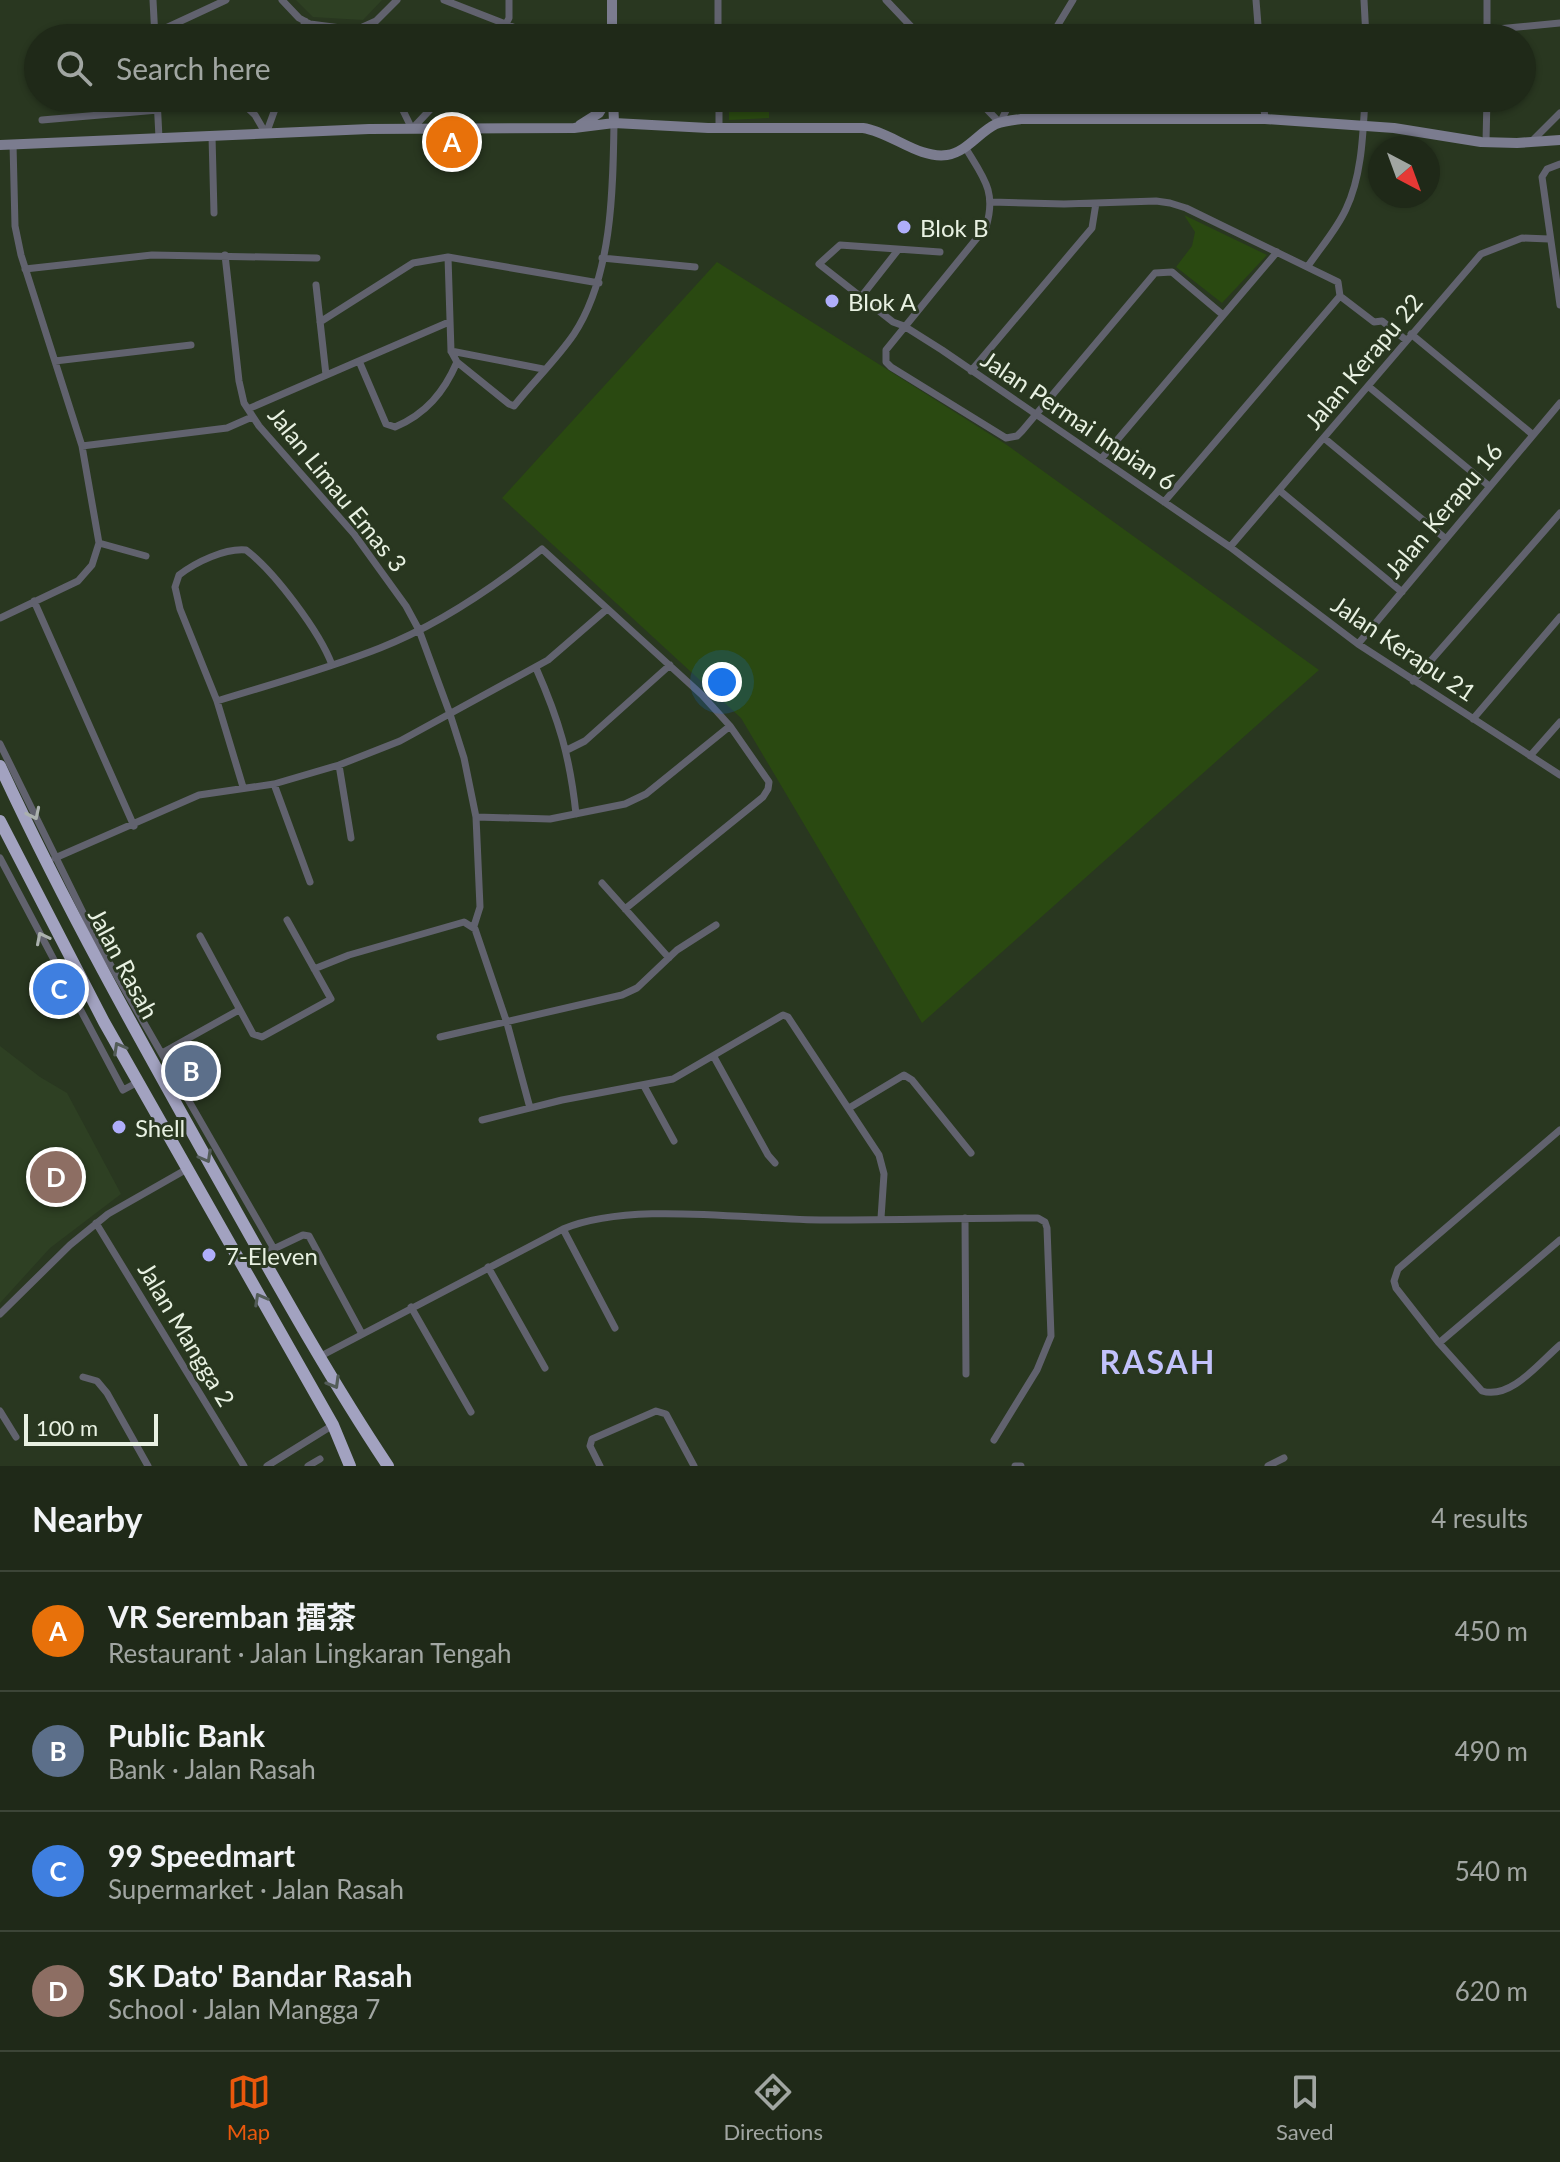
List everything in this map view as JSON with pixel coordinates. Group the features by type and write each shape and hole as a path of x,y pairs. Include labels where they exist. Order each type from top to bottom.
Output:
{"highway":[{"name":"Jalan Rasah","path":"0,766 103,972 341,1396 388,1466"},
{"name":"Jalan Rasah","path":"1,826 104,1022 333,1425 350,1466"}],"street":[{"path":"153,0 156,24"},
{"path":"177,24 226,0"},
{"path":"282,0 310,24"},
{"path":"370,24 397,0"},
{"path":"444,0 507,24 509,0"},
{"path":"612,0 612,24"},
{"path":"718,0 718,24"},
{"path":"886,0 909,24"},
{"path":"1058,24 1073,0"},
{"path":"1256,0 1258,24"},
{"path":"1364,0 1365,24"},
{"path":"1487,0 1487,24"},
{"path":"1536,28 1560,23"},
{"path":"42,120 135,112"},
{"path":"158,112 159,138"},
{"path":"252,112 266,134"},
{"path":"266,134 274,112"},
{"path":"404,112 412,129"},
{"path":"412,129 428,112"},
{"path":"574,128 600,112"},
{"path":"448,257 451,351 457,362 514,406 573,336 599,283 613,181 612,112"},
{"path":"719,112 719,128"},
{"path":"989,112 1000,123"},
{"path":"1000,123 1005,112"},
{"path":"1264,112 1265,119"},
{"path":"1308,266 1346,209 1358,167 1364,112"},
{"path":"1486,112 1486,142"},
{"path":"1531,143 1560,113"},
{"path":"0,145 412,129 574,128 614,123 719,128 863,128 876,130 917,149 939,155 951,154 965,147 1000,123 1021,119 1265,119 1363,124 1486,142 1560,140"},
{"path":"212,136 214,213"},
{"path":"0,618 78,581 92,565 99,543 82,446 25,269 15,226 13,144"},
{"path":"965,147 986,182 991,202 986,227 886,350 886,362 891,367 1006,438 1017,436 1036,415 1155,273 1172,272 1223,315"},
{"path":"1560,164 1547,169 1542,177 1560,305"},
{"path":"991,202 1170,203 1338,282 1340,296 1374,322 1382,321 1409,337 1532,434"},
{"path":"971,371 1092,228 1096,203"},
{"name":"Jalan Kerapu 22","path":"1230,547 1481,254 1522,238 1549,239"},
{"name":"Jalan Permai Impian 6","path":"898,250 840,245 819,264 893,322 904,326 1230,547"},
{"path":"861,297 898,250 940,252"},
{"path":"1101,459 1277,252"},
{"path":"25,269 152,255 317,258"},
{"name":"Jalan Limau Emas 3","path":"225,255 239,381 250,413 354,534 406,606 419,630 450,714 464,758 476,817 480,907 474,926 507,1023 530,1108"},
{"path":"320,322 413,263 448,257 599,283"},
{"path":"602,258 695,267"},
{"path":"316,285 326,375"},
{"path":"1164,502 1340,296"},
{"path":"82,446 227,428 326,375 449,322"},
{"path":"55,361 191,345"},
{"path":"451,351 543,369"},
{"path":"359,361 386,424 395,427 431,406 457,362"},
{"path":"1368,386 1489,486"},
{"name":"Jalan Kerapu 16","path":"1358,644 1560,403"},
{"path":"1324,438 1446,539"},
{"path":"1279,490 1402,592"},
{"path":"1413,681 1560,513"},
{"path":"99,543 146,556"},
{"name":"Jalan Kerapu 21","path":"1230,547 1358,644 1560,775"},
{"path":"217,701 332,665 419,630 497,585 542,549 670,665 730,726 769,782 763,797 625,909"},
{"path":"243,787 217,701 180,609 175,582 183,572 236,550 250,553 282,587 322,643 332,665"},
{"path":"34,601 134,826"},
{"path":"55,858 199,795 274,784 339,765 400,741 536,668 607,609"},
{"path":"1473,719 1560,617"},
{"path":"567,750 580,745 670,665"},
{"path":"536,668 556,714 567,750 576,814"},
{"path":"1530,756 1560,722"},
{"path":"476,817 526,820 625,804 646,794 730,726"},
{"path":"0,744 98,943 274,1249"},
{"path":"339,765 351,838"},
{"path":"274,784 310,882"},
{"path":"0,858 123,1090 138,1082"},
{"path":"602,883 669,958"},
{"path":"200,936 253,1034 262,1037 328,1002 331,995 287,920"},
{"path":"314,969 409,936 464,922 474,926"},
{"path":"440,1037 622,995 637,988 677,950 716,925"},
{"path":"162,1053 239,1010"},
{"path":"482,1120 673,1079 783,1015 788,1017 874,1144 883,1166 881,1218"},
{"path":"89,1029 104,1022"},
{"path":"714,1057 775,1163"},
{"path":"849,1108 904,1075 912,1080 971,1153"},
{"path":"644,1086 674,1141"},
{"path":"1560,1130 1398,1269 1394,1281 1396,1288 1439,1343 1482,1391 1501,1393 1560,1345"},
{"path":"0,1314 96,1223 118,1207 187,1169"},
{"path":"319,1357 563,1229 597,1217 654,1214 830,1220 1038,1218 1045,1222 1047,1228 1051,1336 1031,1381 994,1440"},
{"path":"965,1218 966,1374"},
{"name":"Jalan Mangga 2","path":"96,1223 244,1466"},
{"path":"563,1229 615,1328"},
{"path":"261,1255 303,1235 312,1238 362,1334"},
{"path":"1439,1343 1560,1240"},
{"path":"488,1267 545,1368"},
{"path":"411,1307 471,1412"},
{"path":"83,1377 97,1381 107,1393 148,1466"},
{"path":"0,1411 16,1437"},
{"path":"600,1466 590,1446 593,1437 656,1411 666,1414 694,1466"},
{"path":"267,1466 333,1425"},
{"path":"1268,1466 1284,1458"},
{"path":"308,1466 320,1459"},
{"path":"1015,1466 1021,1466"}],"shaded area":[{"path":"296,0 382,0 363,20 313,17"},
{"path":"0,1046 40,1077 67,1093 121,1194 50,1248 0,1303"}],"green space":[{"path":"729,112 769,112 769,118 729,120"},
{"path":"1184,215 1267,255 1222,303 1176,267 1192,246 1195,232"},
{"path":"717,262 1007,445 1319,670 922,1023 741,718 502,498"}],"place":[{"name":"VR Seremban 擂茶","path":"452,142"},
{"name":"Blok B","path":"904,227"},
{"name":"Blok A","path":"832,301"},
{"name":"99 Speedmart","path":"59,989"},
{"name":"Public Bank","path":"191,1071"},
{"name":"Shell","path":"119,1127"},
{"name":"SK Dato' Bandar Rasah","path":"56,1177"},
{"name":"7-Eleven","path":"209,1255"}],"district":[{"name":"RASAH","path":"1158,1361"}]}
